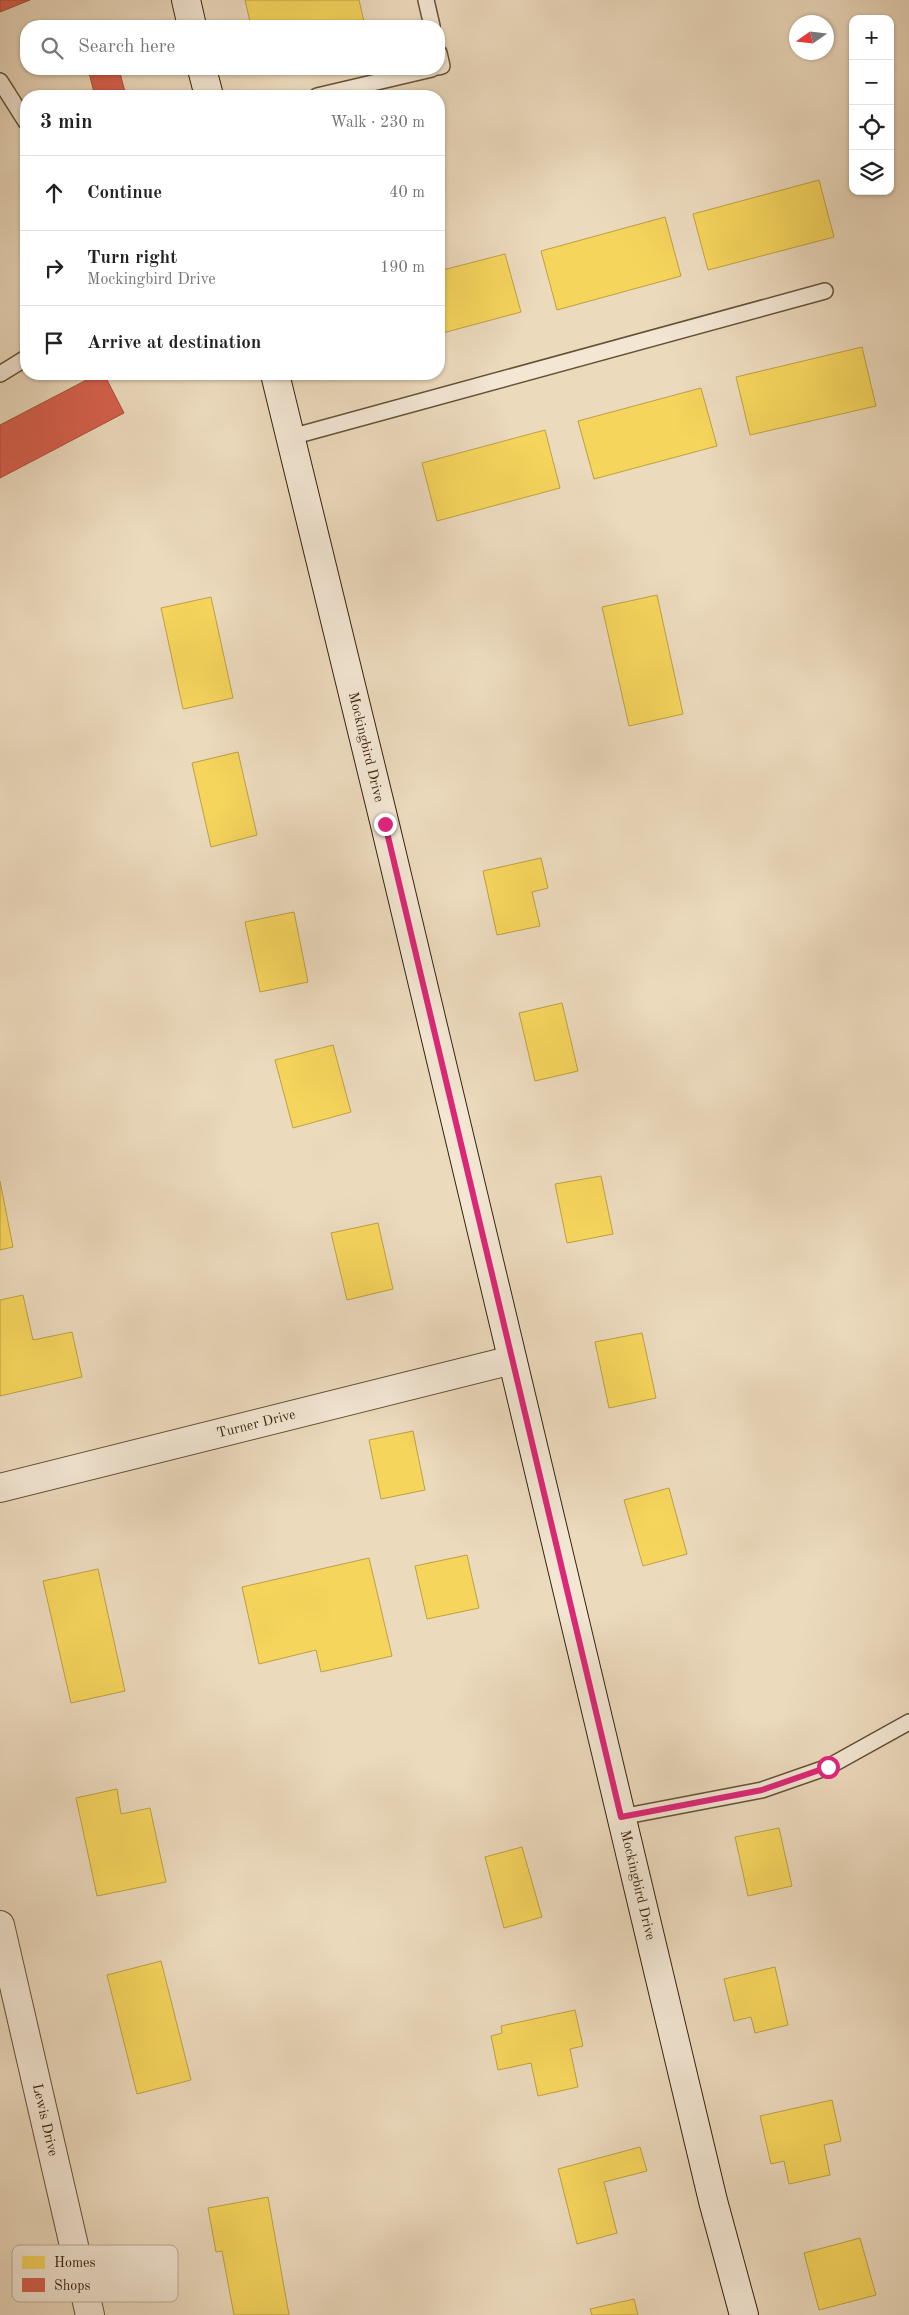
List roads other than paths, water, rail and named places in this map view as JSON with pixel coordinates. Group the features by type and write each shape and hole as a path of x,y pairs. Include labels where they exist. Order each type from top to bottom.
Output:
{"street":[{"path":"186,0 191,20"},
{"path":"204,75 207,90"},
{"name":"Mockingbird Drive","path":"276,380 385,824 711,2192 744,2315"},
{"name":"Turner Drive","path":"0,1488 512,1360"},
{"name":"Lewis Drive","path":"0,1925 74,2245"},
{"name":"Lewis Drive","path":"87,2302 90,2315"}],"lane":[{"path":"426,0 431,20"},
{"path":"343,90 406,75"},
{"path":"0,81 20,113"},
{"path":"290,437 825,291"},
{"path":"0,374 20,362"},
{"path":"621,1817 762,1790 828,1767 909,1722"}]}
